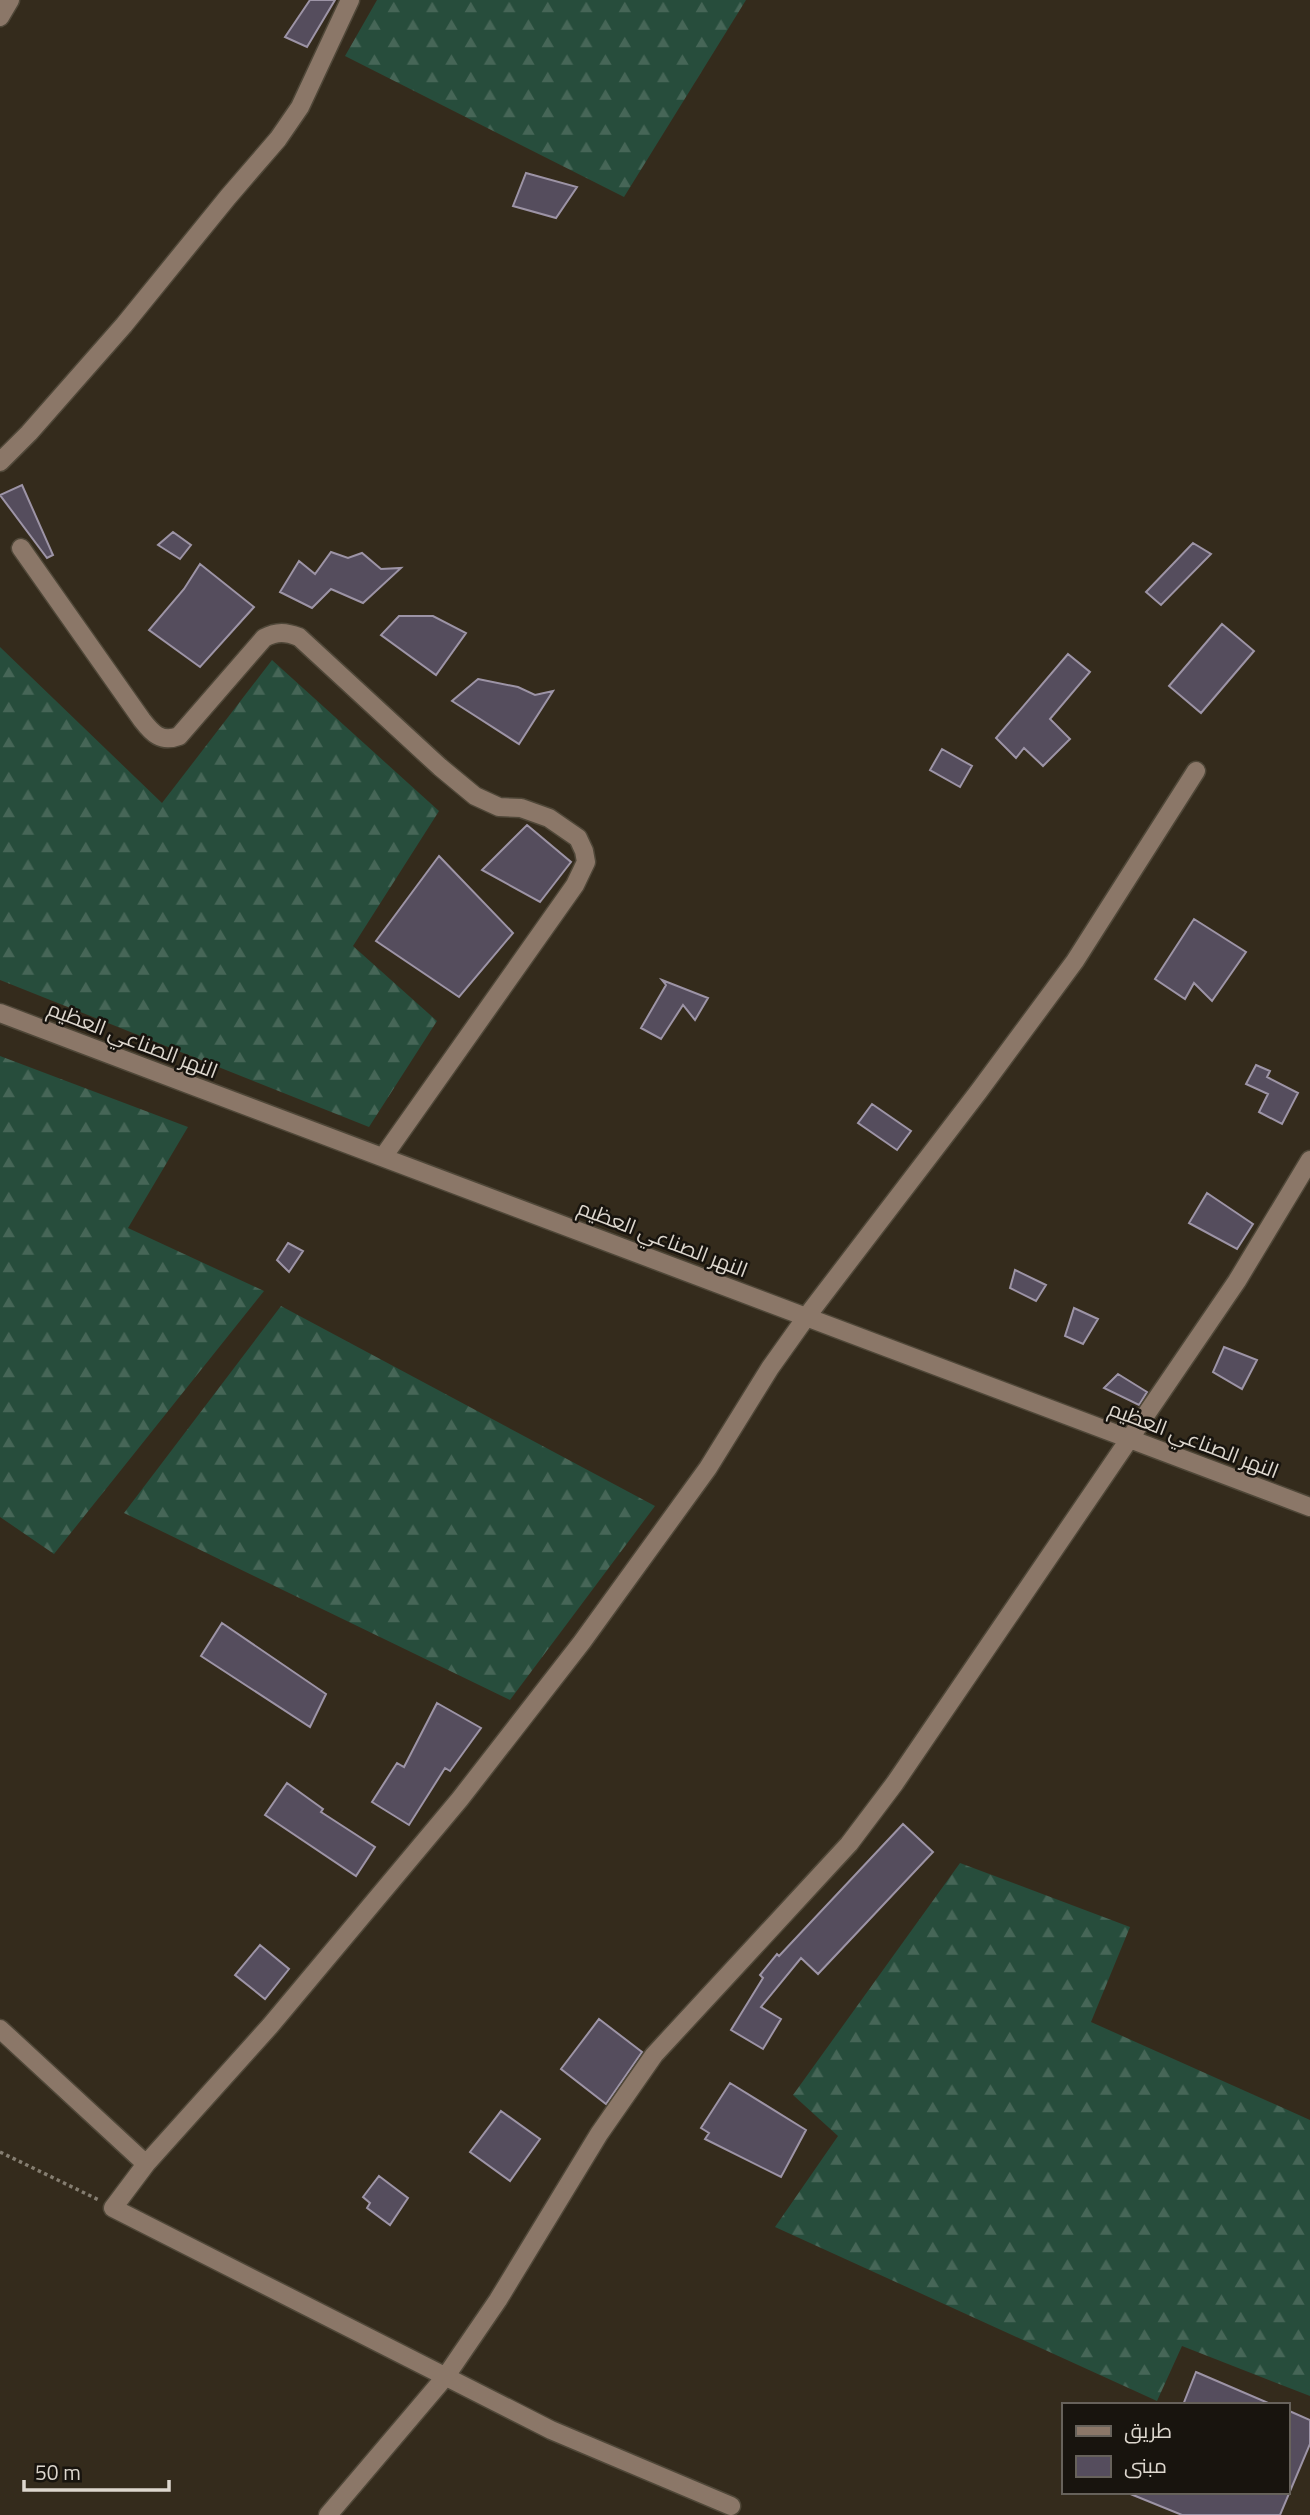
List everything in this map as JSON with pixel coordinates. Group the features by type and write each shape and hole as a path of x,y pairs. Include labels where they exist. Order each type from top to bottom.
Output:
{"street":[{"path":"0,17 10,0"},
{"path":"1,459 124,325 278,139 300,107 350,0"},
{"path":"21,548 142,720 152,733 160,738 170,740 178,736 264,638 274,633 287,632 299,636 475,796 499,807 521,808 549,818 578,838 586,862 575,885 383,1157"},
{"path":"731,2506 551,2430 113,2208 146,2164 270,2026 460,1799 582,1642 708,1468 770,1367 1074,961 1196,771"},
{"name":"النهر الصناعي العظيم","path":"0,1013 1310,1507"},
{"path":"328,2515 446,2376 498,2300 599,2134 654,2056 849,1844 895,1783 1237,1281 1310,1160"},
{"path":"0,2029 146,2164"}],"path":[{"path":"0,2152 113,2208"}],"green space":[{"path":"377,0 746,0 624,197 345,56"},
{"path":"0,647 162,803 272,660 439,811 353,946 437,1021 369,1127 0,980"},
{"path":"0,1056 188,1127 128,1228 264,1291 54,1554 0,1517"},
{"path":"281,1306 655,1506 510,1700 124,1513"},
{"path":"960,1863 1130,1927 1091,2022 1310,2120 1310,2396 1182,2346 1157,2401 775,2227 838,2136 793,2095"}],"building":[{"path":"310,0 335,0 307,47 285,37"},
{"path":"526,173 577,187 556,218 513,206"},
{"path":"22,485 53,555 47,558 0,495"},
{"path":"173,532 191,545 180,559 158,545"},
{"path":"1193,543 1211,554 1161,605 1146,592"},
{"path":"331,552 348,558 362,553 381,569 401,568 363,603 331,589 312,608 280,592 299,561 315,574"},
{"path":"200,564 254,607 200,667 149,630 184,589"},
{"path":"399,616 433,616 466,633 436,675 381,635"},
{"path":"1222,624 1254,651 1201,713 1169,686"},
{"path":"1068,654 1090,672 1050,719 1070,739 1043,766 1024,748 1016,758 996,738"},
{"path":"478,679 518,687 535,695 553,691 519,744 452,701"},
{"path":"942,749 972,766 960,787 930,770"},
{"path":"527,825 571,862 540,902 482,870"},
{"path":"439,856 513,933 459,997 376,941"},
{"path":"1194,919 1246,952 1212,1001 1194,983 1185,999 1155,979"},
{"path":"662,980 708,998 695,1020 683,1005 661,1039 641,1028 666,985"},
{"path":"1256,1065 1270,1071 1267,1077 1298,1093 1282,1124 1259,1112 1268,1094 1246,1084"},
{"path":"872,1104 911,1131 897,1150 858,1123"},
{"path":"1207,1193 1253,1224 1237,1249 1189,1223"},
{"path":"288,1243 303,1251 289,1272 277,1260"},
{"path":"1015,1270 1046,1285 1036,1301 1010,1288"},
{"path":"1074,1308 1098,1319 1083,1344 1065,1336"},
{"path":"1224,1347 1257,1360 1242,1389 1213,1372"},
{"path":"1118,1374 1147,1392 1139,1405 1104,1388"},
{"path":"222,1623 326,1694 310,1727 201,1656"},
{"path":"437,1703 481,1728 450,1771 445,1768 409,1825 372,1802 397,1763 404,1767"},
{"path":"287,1783 323,1809 321,1812 375,1847 356,1876 265,1815"},
{"path":"903,1824 933,1852 818,1974 801,1958 761,2007 781,2019 763,2049 731,2030 763,1978 760,1975 777,1954 779,1956"},
{"path":"260,1945 289,1969 265,1999 235,1975"},
{"path":"599,2019 642,2052 606,2104 561,2069"},
{"path":"730,2083 806,2130 781,2177 705,2139 709,2133 701,2128"},
{"path":"501,2111 540,2139 510,2181 470,2152"},
{"path":"379,2176 408,2198 390,2225 367,2208 370,2203 363,2197"},
{"path":"1196,2372 1268,2403 1184,2403"},
{"path":"1289,2411 1310,2420 1310,2444 1289,2494"},
{"path":"1130,2494 1289,2494 1280,2515 1182,2515"}]}
